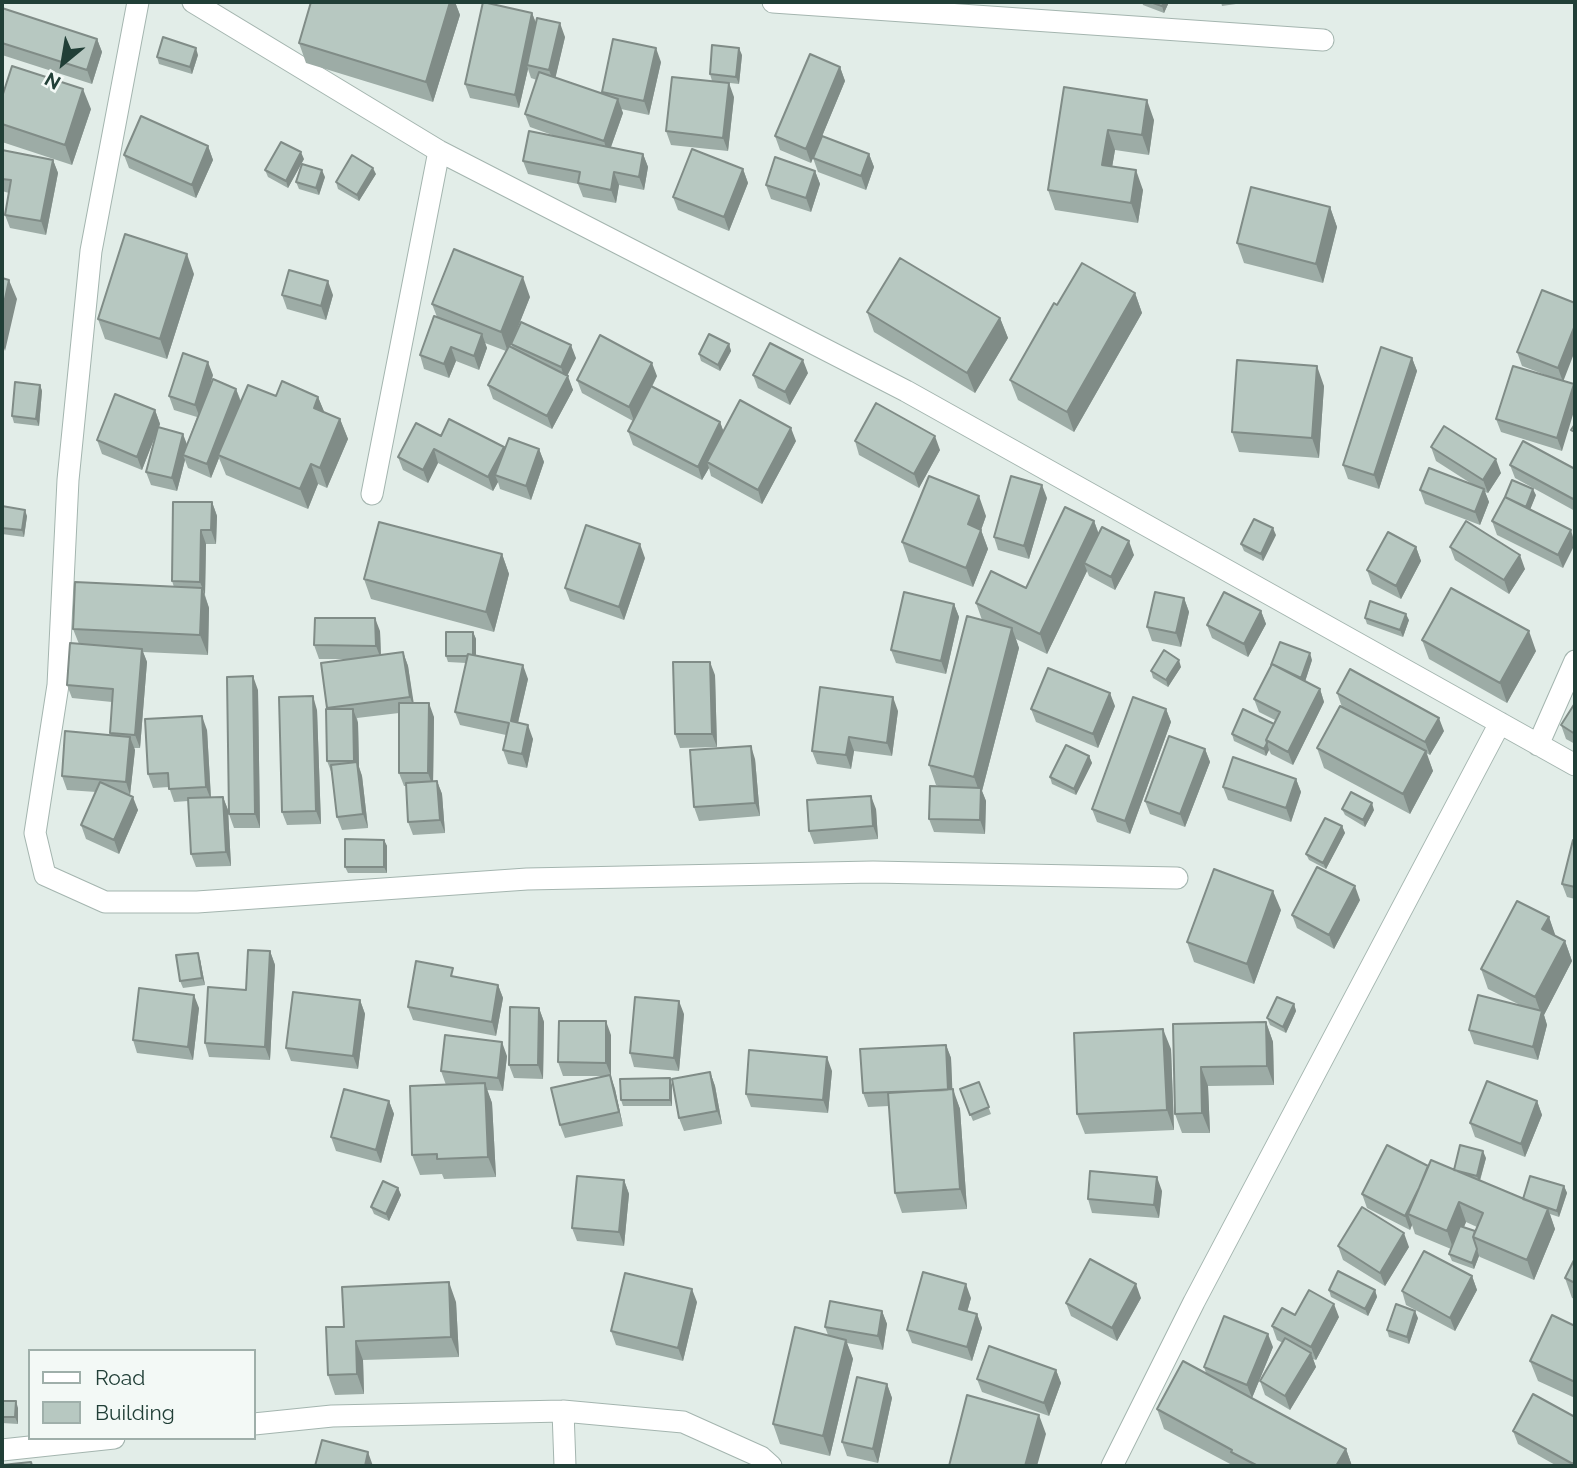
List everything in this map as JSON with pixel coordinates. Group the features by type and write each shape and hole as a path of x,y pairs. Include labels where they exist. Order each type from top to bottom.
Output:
{"street":[{"path":"138,2 91,251 68,480 58,685 35,833 45,875 105,902 197,902 541,879 873,872 1177,877"},
{"path":"193,2 439,151 906,391 1575,765"},
{"path":"773,2 1323,40"},
{"path":"372,494 439,151"},
{"path":"1538,744 1575,661"},
{"path":"1112,1466 1194,1302 1500,723"},
{"path":"563,1411 565,1466"},
{"path":"256,1424 332,1416 563,1411 683,1422 761,1457 771,1466"},
{"path":"2,1450 95,1440"}],"building":[{"path":"311,2 450,2 426,82 299,43"},
{"path":"483,2 532,13 515,95 465,84"},
{"path":"2,8 97,39 87,70 2,43"},
{"path":"537,18 560,23 549,70 527,65"},
{"path":"163,37 196,48 190,67 157,57"},
{"path":"613,39 656,48 644,101 602,92"},
{"path":"712,45 739,48 736,77 710,74"},
{"path":"810,54 840,67 806,149 775,136"},
{"path":"12,66 83,89 65,145 2,124 2,97"},
{"path":"539,72 618,99 604,141 525,114"},
{"path":"672,77 729,83 723,138 666,131"},
{"path":"1064,87 1147,100 1142,135 1108,130 1102,165 1136,170 1131,203 1048,190"},
{"path":"141,116 208,146 192,185 124,155"},
{"path":"529,131 643,154 639,177 614,172 611,190 578,183 580,172 523,161"},
{"path":"822,136 869,154 861,176 813,158"},
{"path":"281,142 301,152 286,181 265,170"},
{"path":"692,149 743,169 724,217 673,197"},
{"path":"2,150 53,160 41,221 5,215 11,180 2,179"},
{"path":"352,155 373,168 357,195 336,182"},
{"path":"775,157 815,171 806,198 766,185"},
{"path":"302,164 322,170 316,188 296,182"},
{"path":"1251,187 1330,207 1316,264 1237,243"},
{"path":"125,234 187,254 160,339 98,319"},
{"path":"454,249 523,277 501,332 432,304"},
{"path":"900,258 1000,318 967,373 867,312"},
{"path":"1082,263 1135,293 1067,412 1010,380 1054,303 1057,305"},
{"path":"289,270 328,281 321,306 282,295"},
{"path":"2,278 9,280 2,313"},
{"path":"1542,290 1575,303 1575,325 1558,368 1517,352"},
{"path":"434,316 482,334 474,356 451,347 444,364 420,355"},
{"path":"521,322 571,345 561,367 511,344"},
{"path":"709,334 729,344 718,365 699,354"},
{"path":"600,335 652,363 629,407 577,380"},
{"path":"770,343 803,360 785,392 753,375"},
{"path":"509,346 568,376 547,416 488,385"},
{"path":"1381,347 1412,358 1374,475 1343,465"},
{"path":"183,353 208,362 195,405 169,396"},
{"path":"1237,360 1317,366 1312,438 1232,432"},
{"path":"1513,366 1574,384 1557,438 1496,419"},
{"path":"213,379 236,389 207,464 183,455"},
{"path":"282,381 318,397 314,408 340,419 320,468 311,464 300,489 218,455 248,385 276,396"},
{"path":"15,382 40,385 36,419 12,416"},
{"path":"651,386 720,422 698,467 628,431"},
{"path":"115,394 155,410 137,457 97,440"},
{"path":"740,400 791,428 758,490 707,462"},
{"path":"876,403 935,436 914,474 855,441"},
{"path":"449,419 504,447 488,477 434,449 423,470 398,457 416,423 441,436"},
{"path":"1444,426 1496,459 1483,480 1431,447"},
{"path":"158,427 183,434 172,478 146,472"},
{"path":"509,438 539,449 526,486 495,475"},
{"path":"1523,441 1575,469 1575,500 1510,465"},
{"path":"1429,468 1484,489 1475,512 1420,490"},
{"path":"929,476 979,496 968,524 981,530 966,568 902,542"},
{"path":"1011,476 1042,485 1024,546 994,537"},
{"path":"1512,480 1533,489 1526,507 1505,497"},
{"path":"1505,497 1571,530 1558,555 1492,521"},
{"path":"173,502 212,502 211,530 201,530 200,582 172,581"},
{"path":"2,506 25,510 22,530 2,528"},
{"path":"1065,507 1094,521 1040,634 976,603 991,571 1026,588"},
{"path":"1254,519 1273,528 1261,554 1241,544"},
{"path":"1466,521 1520,555 1504,580 1450,547"},
{"path":"379,522 502,554 486,612 364,579"},
{"path":"586,525 640,544 619,607 565,588"},
{"path":"1102,527 1129,541 1111,577 1084,563"},
{"path":"1388,532 1416,547 1396,586 1367,570"},
{"path":"75,582 202,588 200,635 73,629"},
{"path":"1451,588 1529,631 1500,683 1422,640"},
{"path":"904,592 954,604 941,661 891,650"},
{"path":"1155,592 1184,598 1176,633 1147,627"},
{"path":"1224,592 1261,611 1244,644 1207,625"},
{"path":"1370,601 1406,614 1400,630 1365,618"},
{"path":"967,616 1012,628 974,777 929,765"},
{"path":"315,618 375,618 376,646 314,645"},
{"path":"446,632 473,632 473,655 446,656"},
{"path":"1280,642 1310,653 1301,678 1271,665"},
{"path":"70,643 142,649 135,735 110,733 113,689 67,685"},
{"path":"1164,650 1179,660 1166,680 1151,671"},
{"path":"403,652 410,697 327,708 321,663"},
{"path":"468,654 523,665 511,721 528,725 522,754 503,750 509,723 455,712"},
{"path":"673,662 710,662 712,734 675,734"},
{"path":"1272,664 1320,689 1288,752 1266,740 1280,712 1254,699"},
{"path":"1048,668 1110,693 1093,734 1031,709"},
{"path":"1350,669 1439,718 1425,742 1337,693"},
{"path":"253,676 255,814 229,814 227,677"},
{"path":"820,687 893,697 887,743 849,737 846,755 812,751"},
{"path":"313,696 316,811 282,812 279,697"},
{"path":"1133,697 1166,709 1125,821 1092,809"},
{"path":"399,703 429,703 428,773 399,773"},
{"path":"1575,703 1575,734 1561,725"},
{"path":"1340,706 1426,751 1403,794 1317,748"},
{"path":"326,709 353,709 354,761 327,761"},
{"path":"1243,709 1274,724 1264,749 1232,734"},
{"path":"202,716 206,787 169,789 168,773 148,774 145,719"},
{"path":"65,731 130,737 126,782 62,776"},
{"path":"1169,736 1205,749 1180,814 1145,801"},
{"path":"1066,745 1089,756 1074,789 1050,777"},
{"path":"751,746 755,803 694,807 690,750"},
{"path":"1233,757 1296,779 1286,808 1223,787"},
{"path":"357,762 363,814 337,817 331,765"},
{"path":"437,781 440,820 408,822 406,783"},
{"path":"100,782 133,797 114,840 81,825"},
{"path":"930,786 981,788 980,820 929,819"},
{"path":"1351,792 1372,803 1363,820 1342,809"},
{"path":"871,796 873,826 809,831 807,800"},
{"path":"223,797 226,852 191,854 188,798"},
{"path":"1325,818 1342,826 1323,863 1306,854"},
{"path":"345,839 384,840 384,867 345,867"},
{"path":"1573,840 1575,841 1575,887 1562,884"},
{"path":"1317,867 1355,886 1329,935 1292,915"},
{"path":"1214,869 1273,891 1247,964 1187,942"},
{"path":"1517,901 1549,917 1542,929 1565,941 1535,997 1481,969"},
{"path":"248,950 270,951 265,1047 205,1043 208,987 246,990"},
{"path":"198,953 202,978 180,981 176,955"},
{"path":"416,961 453,968 451,976 498,985 492,1022 408,1007"},
{"path":"139,988 194,995 188,1047 133,1040"},
{"path":"293,992 360,1000 353,1056 286,1048"},
{"path":"1478,995 1542,1011 1533,1047 1469,1030"},
{"path":"635,997 679,1001 674,1058 630,1053"},
{"path":"1277,997 1294,1004 1283,1027 1267,1018"},
{"path":"510,1007 539,1008 538,1065 509,1065"},
{"path":"559,1021 606,1021 606,1063 558,1062"},
{"path":"1266,1022 1267,1066 1201,1067 1202,1113 1175,1114 1173,1024"},
{"path":"1163,1029 1167,1110 1077,1114 1074,1033"},
{"path":"445,1035 502,1042 498,1078 441,1071"},
{"path":"946,1045 948,1090 863,1093 860,1049"},
{"path":"749,1050 827,1057 823,1100 746,1094"},
{"path":"710,1072 717,1111 679,1118 672,1079"},
{"path":"610,1075 619,1112 560,1125 551,1088"},
{"path":"670,1078 670,1100 621,1100 620,1079"},
{"path":"1487,1081 1537,1101 1521,1144 1470,1123"},
{"path":"979,1082 989,1107 970,1115 960,1089"},
{"path":"485,1083 488,1157 437,1159 437,1154 412,1155 410,1086"},
{"path":"344,1089 389,1101 376,1150 331,1137"},
{"path":"953,1089 960,1189 895,1193 888,1093"},
{"path":"1387,1145 1428,1166 1405,1216 1362,1194"},
{"path":"1460,1145 1483,1151 1477,1176 1454,1170"},
{"path":"1431,1160 1548,1209 1527,1260 1473,1237 1483,1213 1459,1202 1447,1231 1408,1214"},
{"path":"1090,1171 1157,1177 1154,1205 1088,1199"},
{"path":"577,1176 624,1180 619,1232 572,1228"},
{"path":"1530,1176 1564,1186 1557,1211 1523,1199"},
{"path":"383,1181 398,1188 386,1214 371,1207"},
{"path":"1362,1207 1404,1233 1380,1273 1338,1246"},
{"path":"1460,1226 1475,1231 1473,1237 1477,1249 1472,1263 1449,1254"},
{"path":"1424,1251 1472,1276 1450,1318 1402,1291"},
{"path":"1575,1258 1575,1283 1565,1278"},
{"path":"1090,1259 1136,1284 1112,1328 1066,1303"},
{"path":"1338,1271 1375,1290 1365,1309 1329,1290"},
{"path":"923,1272 966,1284 959,1309 977,1314 967,1347 907,1330"},
{"path":"625,1273 692,1289 678,1348 611,1331"},
{"path":"449,1282 451,1337 356,1341 357,1374 328,1375 326,1327 344,1327 342,1287"},
{"path":"1309,1290 1334,1304 1311,1347 1272,1326 1282,1308 1295,1315"},
{"path":"830,1301 882,1311 878,1336 825,1327"},
{"path":"1396,1304 1415,1311 1407,1337 1387,1330"},
{"path":"1552,1315 1575,1326 1575,1382 1530,1361"},
{"path":"1224,1316 1268,1334 1247,1385 1204,1367"},
{"path":"795,1327 846,1340 823,1436 773,1424"},
{"path":"1285,1338 1311,1353 1285,1396 1260,1381"},
{"path":"989,1346 1056,1370 1044,1403 977,1379"},
{"path":"1183,1361 1346,1449 1336,1466 1258,1466 1157,1409"},
{"path":"857,1377 887,1384 873,1449 842,1442"},
{"path":"1533,1394 1575,1417 1573,1464 1513,1431"},
{"path":"967,1395 1039,1415 1025,1466 949,1466"},
{"path":"2,1401 16,1401 15,1417 2,1417"},
{"path":"322,1440 368,1452 365,1466 315,1466"},
{"path":"31,1462 32,1466 2,1466 2,1465"}]}
